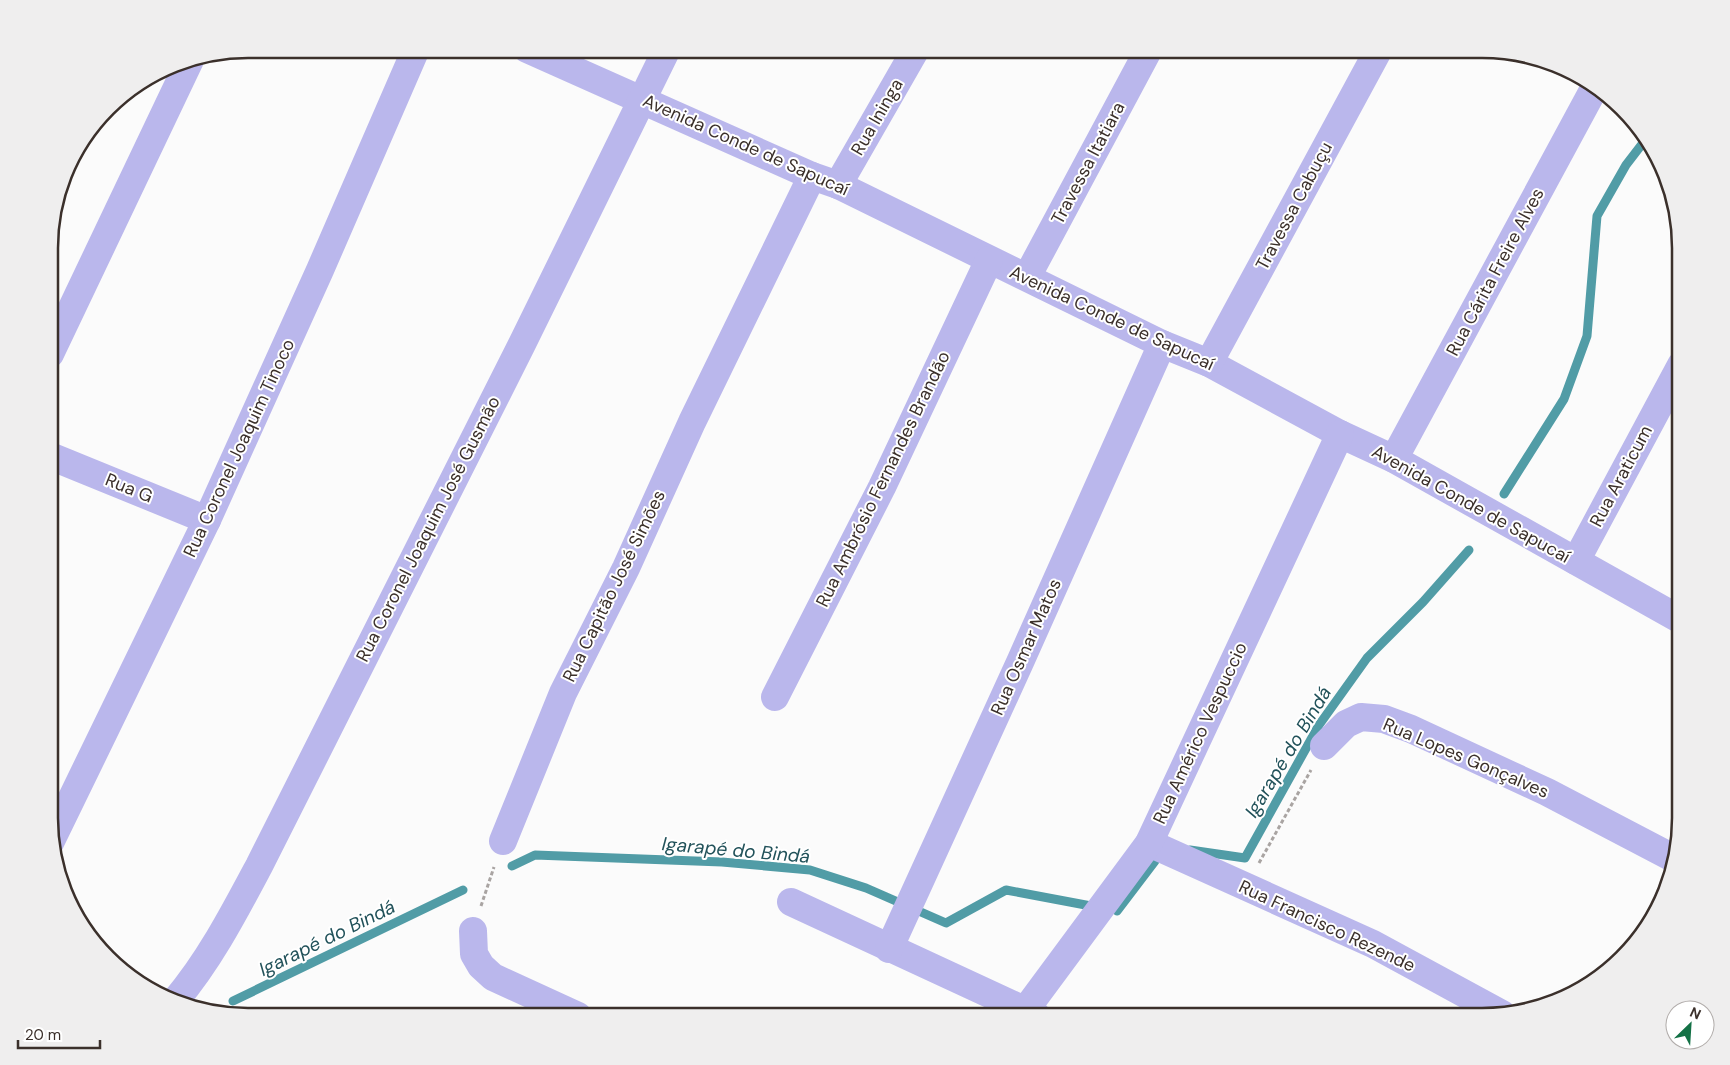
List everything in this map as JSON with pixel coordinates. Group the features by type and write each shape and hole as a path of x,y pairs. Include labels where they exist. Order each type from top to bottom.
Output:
{"street":[{"name":"Rua Coronel Joaquim Tinoco","path":"58,827 207,520 320,270 412,58"},
{"name":"Avenida Conde de Sapucaí","path":"547,58 812,176 838,185 1162,344 1209,363 1340,434 1394,459 1672,615"},
{"name":"Rua Coronel Joaquim José Gusmão","path":"180,995 227,925 259,866 663,58"},
{"name":"Rua Ininga","path":"838,185 911,58"},
{"name":"Travessa Itatiara","path":"1027,277 1144,58"},
{"name":"Travessa Cabuçu","path":"1209,363 1374,58"},
{"path":"58,337 186,68"},
{"name":"Rua Cárita Freire Alves","path":"1394,459 1592,93"},
{"name":"Rua Capitão José Simões","path":"503,841 563,692 626,568 692,422 812,176"},
{"name":"Rua Ambrósio Fernandes Brandão","path":"775,698 882,487 989,260"},
{"name":"Rua Osmar Matos","path":"890,946 1021,660 1162,344"},
{"name":"Rua Araticum","path":"1576,561 1672,382"},
{"name":"Rua Américo Vespuccio","path":"1031,1008 1149,843 1340,434"},
{"name":"Rua G","path":"58,459 207,520"},
{"name":"Rua Lopes Gonçalves","path":"1324,746 1346,724 1361,717 1384,720 1411,730 1547,792 1669,856"},
{"name":"Rua Francisco Rezende","path":"1149,843 1373,944 1490,1007"},
{"path":"792,902 890,946 1015,1008"},
{"path":"473,931 472,946 474,954 481,966 492,977 560,1008"}],"path":[{"path":"1245,887 1324,746"},
{"path":"473,931 503,841"}],"waterway":[{"name":"Igarapé do Bindá","path":"1504,494 1564,399 1587,336 1597,216 1626,165 1642,145"},
{"name":"Igarapé do Bindá","path":"1190,850 1245,858 1319,725 1367,658 1423,602 1469,550"},
{"name":"Igarapé do Bindá","path":"512,866 535,855 722,862 810,870 866,888 946,923 1006,890 1091,906"},
{"name":"Igarapé do Bindá","path":"1117,911 1155,861"},
{"name":"Igarapé do Bindá","path":"233,1001 463,890"}]}
